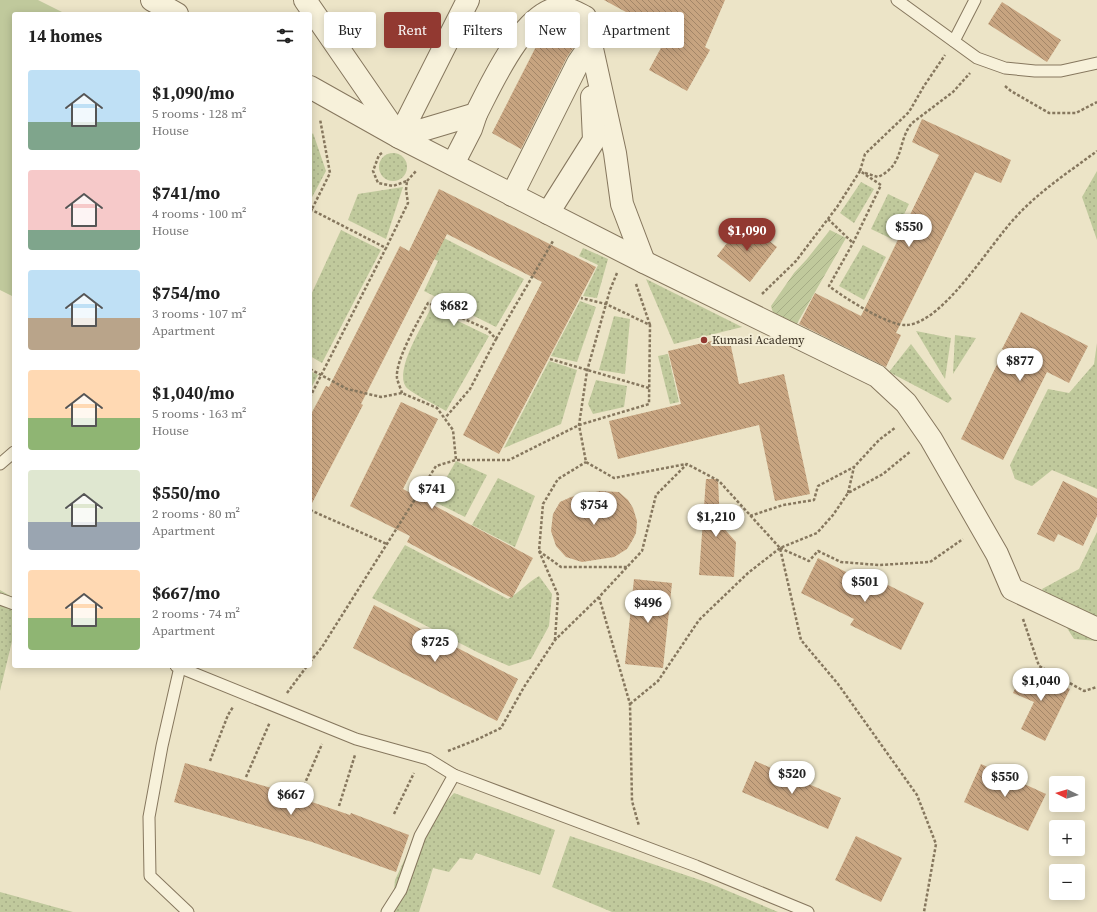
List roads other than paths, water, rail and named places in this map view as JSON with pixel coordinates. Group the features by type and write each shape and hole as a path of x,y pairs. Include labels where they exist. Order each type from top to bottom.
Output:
{"street":[{"path":"152,0 173,12"},
{"path":"305,0 399,137"},
{"path":"399,137 468,0"},
{"path":"453,164 471,129 476,114 511,47 544,12 563,8 585,17 588,30"},
{"path":"512,194 578,63 588,48"},
{"path":"556,217 594,140 591,48"},
{"path":"592,48 615,153 622,204 635,258"},
{"path":"313,89 399,137 635,258 877,376 906,403 927,432 997,554 1012,589 1097,628"},
{"path":"399,137 476,114"}],"lane":[{"path":"897,0 977,58 1005,68 1036,71 1061,71 1097,63"},
{"path":"954,42 975,0"},
{"path":"0,464 12,454"},
{"path":"0,599 12,603"},
{"path":"178,668 149,816 150,876 188,912"},
{"path":"180,668 356,739 428,759 454,775 644,846 808,912"},
{"path":"387,912 401,890 420,836 454,775"}],"place":[{"name":"Kumasi Academy","path":"704,340"}]}
